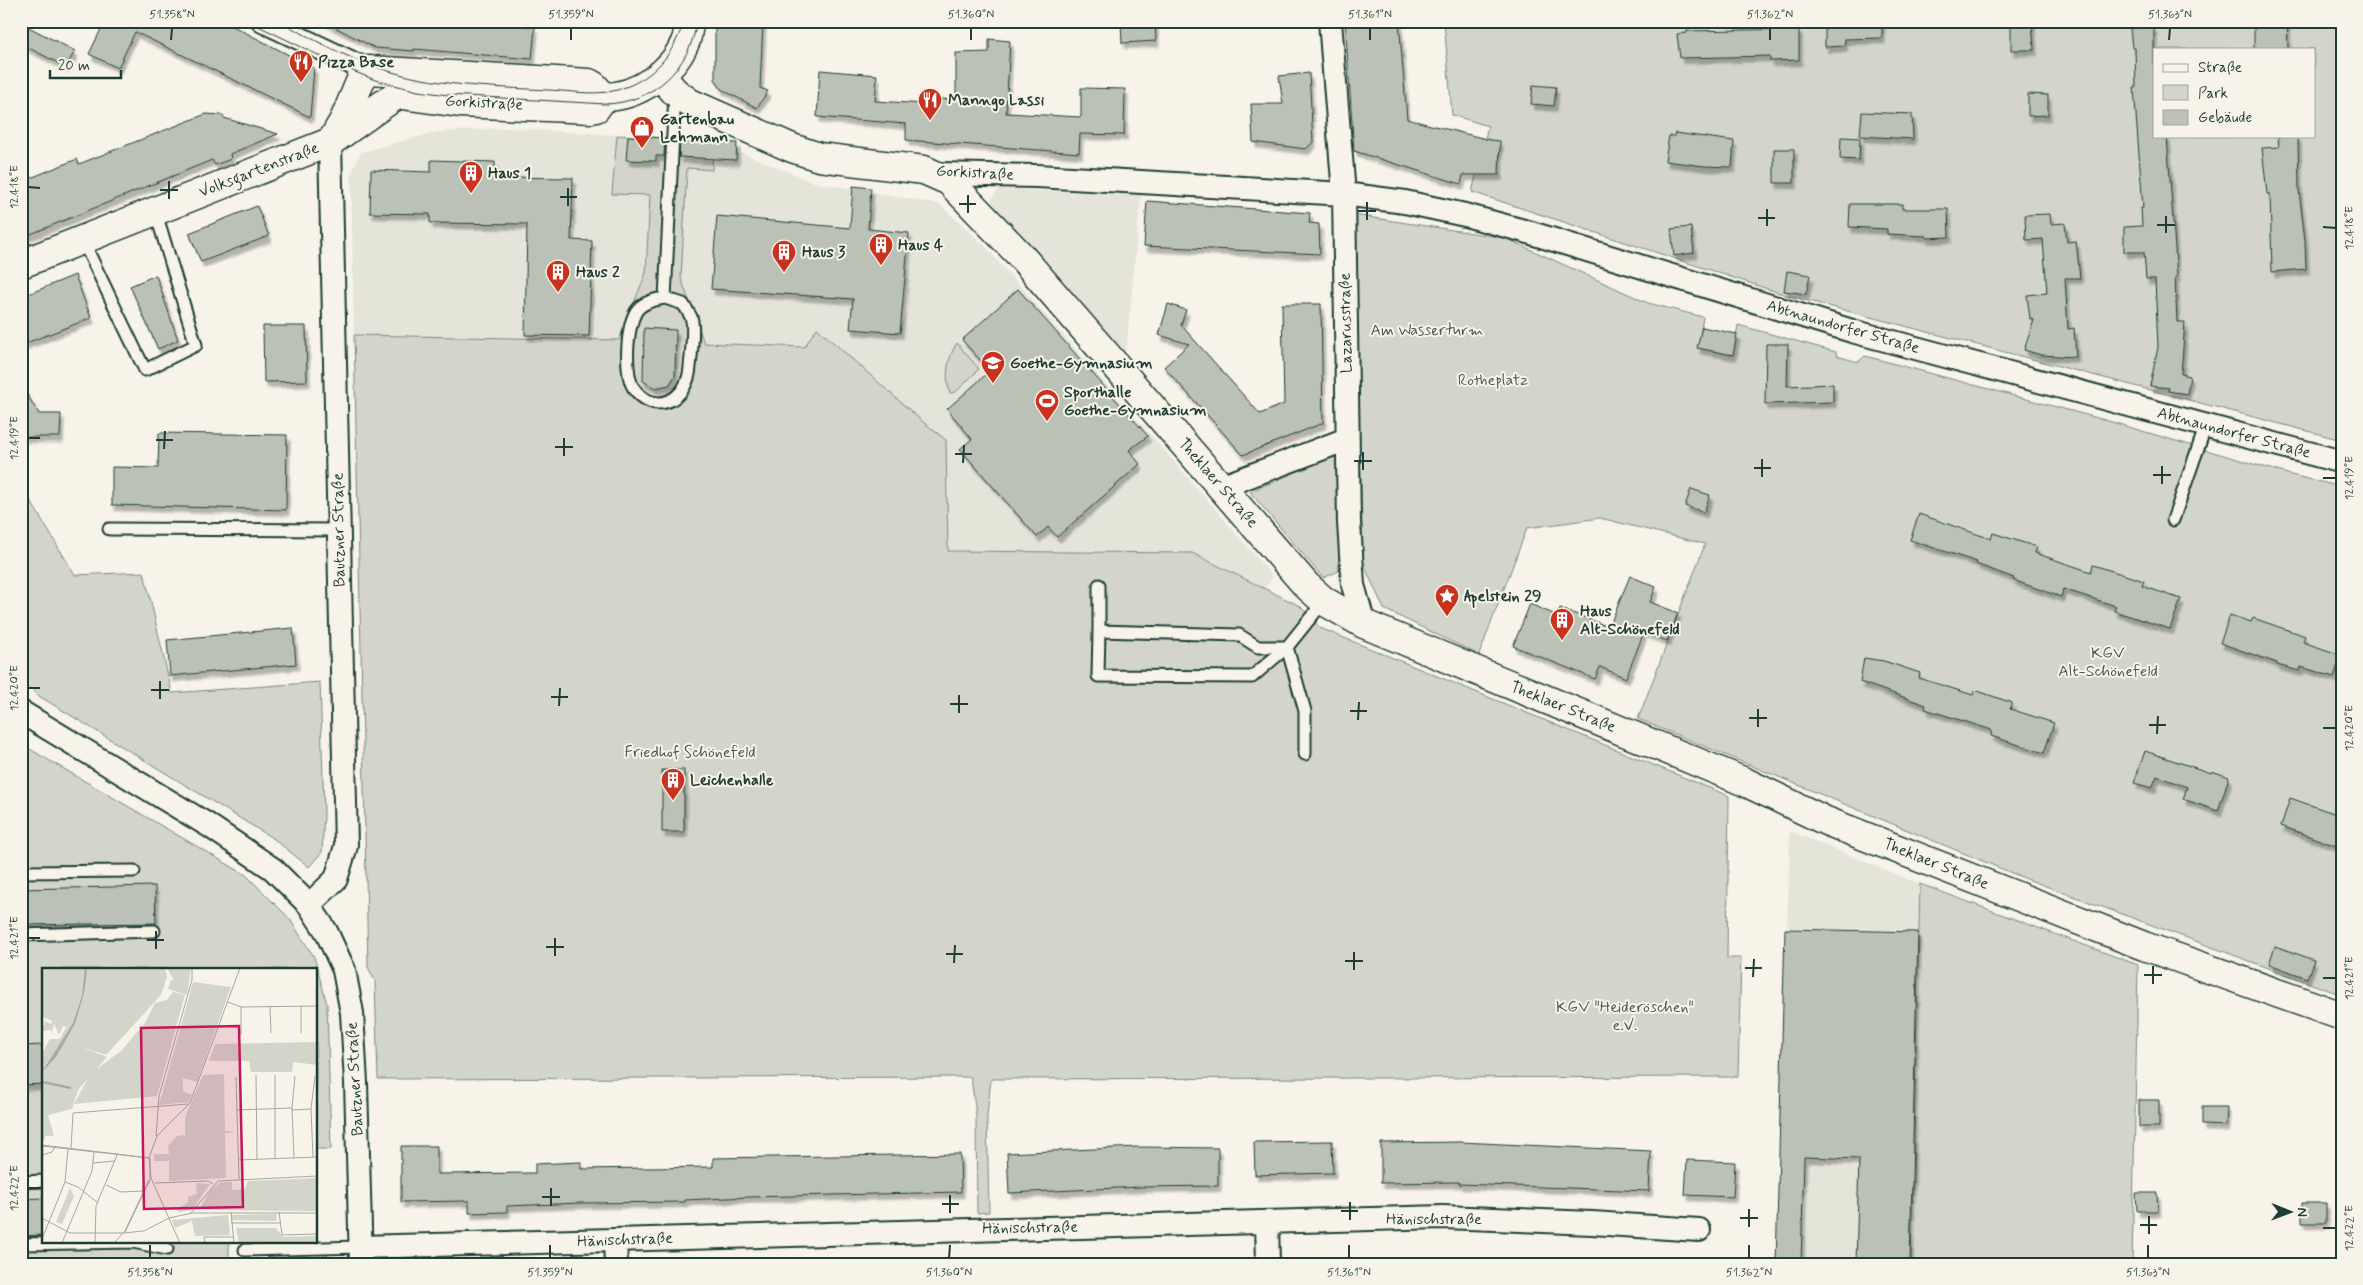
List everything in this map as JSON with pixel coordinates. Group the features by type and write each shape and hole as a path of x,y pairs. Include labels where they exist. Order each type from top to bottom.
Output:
{"main road":[{"path":"667,83 673,60 685,42 690,21"},
{"name":"Gorkistraße","path":"386,84 589,83 604,97"},
{"name":"Gorkistraße","path":"386,84 460,103 588,109 596,108 604,97 628,94 646,85 667,83 700,109 765,138 819,157 908,167 937,174"},
{"name":"Volksgartenstraße","path":"21,264 330,142 395,96 386,84 344,120 330,142"},
{"name":"Theklaer Straße","path":"937,174 957,188 992,225 1306,585 1324,601 1364,624 1745,782 1826,821 2144,946 2342,1016"}],"street":[{"name":"Gorkistraße","path":"263,21 386,84"},
{"name":"Lazarusstraße","path":"1330,21 1344,194 1349,523 1354,584 1364,624"},
{"name":"Bautzner Straße","path":"309,905 336,880 346,846 330,142"},
{"name":"Gorkistraße","path":"937,174 1036,176 1344,194"},
{"name":"Abtnaundorfer Straße","path":"1344,194 1405,202 1465,215 1852,331 2206,424 2342,462"},
{"path":"1221,487 1347,439"},
{"name":"Bautzner Straße","path":"21,712 208,825 273,869 309,905 326,931 344,970 352,1013 356,1083 360,1255"},
{"name":"Hänischstraße","path":"360,1255 615,1240 1443,1217 1592,1223 1699,1230"},
{"path":"1267,1222 1268,1264"},
{"path":"615,1240 616,1264"}],"lane":[{"path":"665,298 667,83"},
{"path":"82,239 145,370 196,345 155,210"},
{"path":"665,298 683,304 692,318 690,374 685,389 675,399 667,402 655,402 643,398 634,389 628,378 630,324 639,307 654,300 665,298"},
{"path":"2173,520 2206,424"},
{"path":"109,528 338,530"},
{"path":"1099,585 1098,676 1252,677 1287,647 1324,601"},
{"path":"1098,631 1239,635 1258,647 1287,647"},
{"path":"1287,647 1304,710 1305,754"},
{"path":"21,872 134,871"},
{"path":"21,935 154,931"},
{"path":"21,1182 42,1181"},
{"path":"21,1244 133,1242 167,1249"},
{"path":"245,1250 360,1255"}],"shaded area":[{"path":"508,128 617,135 612,193 650,195 646,273 619,340 354,335 351,173 361,152 437,132"},
{"name":"Goethe-Gymnasium","path":"713,141 813,182 939,204 984,245 1273,577 1265,588 1192,553 948,551 946,440 817,328 804,347 704,344 681,278 687,168 712,170"},
{"path":"998,189 1141,195 1126,353 991,201"},
{"path":"1790,831 1920,884 1911,1264 1776,1264 1785,929 1787,929"}],"green space":[{"path":"1444,21 2342,21 2342,440 1786,295 1472,192 1488,126 1452,115"},
{"name":"Friedhof Schönefeld","path":"617,135 713,141 712,170 687,168 681,278 704,343 804,347 817,328 946,440 948,551 1192,553 1300,606 1320,628 1729,796 1727,958 1741,958 1738,1077 991,1079 987,1115 989,1212 977,1213 976,1115 971,1077 378,1079 375,981 368,967 354,335 619,340 646,273 650,195 612,194"},
{"name":"KGV Alt-Schönefeld","path":"1354,215 1505,238 1648,303 1703,317 1698,348 1733,355 1738,325 1836,352 1837,356 1858,362 1865,356 2105,420 2291,475 2342,487 2342,995 2024,878 1638,719 1705,544 1600,518 1527,528 1479,655 1384,609 1363,563"},
{"path":"957,343 979,369 956,392 950,393 947,374 951,354"},
{"path":"1337,454 1339,571 1323,578 1250,492"},
{"path":"21,485 75,575 144,572 172,693 320,682 324,814 322,852 309,867 274,839 39,696 21,680"},
{"path":"21,744 246,875 289,918 314,957 317,968 42,968 42,1242 229,1242 229,1264 21,1264"},
{"path":"1920,884 2138,965 2132,1264 1911,1264"},
{"path":"318,971 327,1004 331,1149 318,1149"}],"building":[{"path":"105,21 223,21 314,68 310,117 135,32 118,68 89,54"},
{"path":"323,21 477,21 535,27 532,59 414,49 414,51 375,48"},
{"path":"715,21 763,21 760,88 768,91 757,108 721,89 715,79"},
{"path":"1121,21 1155,21 1156,41 1122,43"},
{"path":"1345,21 1399,21 1407,119 1500,141 1499,175 1463,175 1461,184 1354,151"},
{"path":"1825,21 1882,21 1882,38 1845,39 1844,46 1825,47"},
{"path":"2011,21 2032,21 2034,50 2011,50"},
{"path":"2254,21 2287,21 2288,48 2254,48"},
{"path":"21,23 75,51 66,67 21,44"},
{"path":"2154,27 2153,138 2167,138 2177,277 2175,277 2177,322 2185,322 2181,374 2190,376 2187,394 2168,391 2169,388 2150,386 2158,347 2155,279 2146,279 2144,252 2124,252 2124,227 2142,226 2141,208 2143,208 2134,88 2136,88 2135,48 2132,48 2130,28"},
{"path":"1799,29 1799,60 1770,61 1770,56 1680,58 1677,34 1687,33 1687,31"},
{"path":"989,39 1010,41 1006,113 1081,117 1081,88 1125,89 1124,135 1080,134 1079,153 906,140 906,124 817,117 820,70 877,75 875,101 926,104 926,98 956,100 956,53 989,52"},
{"path":"1309,73 1313,142 1306,149 1253,142 1251,104 1283,104 1279,76"},
{"path":"1533,85 1556,87 1554,106 1531,104"},
{"path":"2028,94 2048,95 2048,115 2028,116"},
{"path":"1862,112 1912,114 1913,139 1860,136"},
{"path":"206,114 223,115 224,118 278,134 230,154 231,159 215,165 212,160 21,238 21,182 77,159 79,164"},
{"path":"1675,133 1734,141 1732,167 1704,166 1665,161 1669,136 1674,136"},
{"name":"Gartenbau Lehmann","path":"628,136 665,138 664,156 656,156 656,161 626,160"},
{"path":"1841,137 1860,138 1859,160 1840,159"},
{"path":"2278,138 2298,138 2299,191 2305,240 2306,269 2272,272 2270,194 2267,194 2262,148 2279,147"},
{"path":"680,139 737,143 736,160 679,157"},
{"path":"1774,149 1794,149 1794,183 1774,183"},
{"path":"431,160 495,162 495,177 573,178 571,240 592,241 589,336 525,335 527,224 430,223 430,214 370,213 371,170 431,172"},
{"name":"Haus 3","path":"853,186 871,188 868,229 909,233 900,333 850,329 853,299 711,289 717,216 850,228"},
{"path":"1147,201 1310,213 1309,223 1319,224 1320,254 1144,246"},
{"path":"1850,204 1902,204 1902,209 1948,209 1949,237 1926,238 1926,236 1887,234 1887,229 1849,227"},
{"path":"257,206 269,236 201,262 189,233"},
{"path":"2050,214 2051,224 2065,223 2067,242 2076,241 2080,278 2065,278 2068,329 2074,328 2076,357 2041,355 2024,350 2034,320 2030,319 2027,295 2047,293 2043,239 2026,240 2025,215"},
{"path":"1691,227 1694,253 1674,256 1671,229"},
{"path":"1787,271 1810,275 1806,294 1784,291"},
{"path":"75,275 91,318 21,345 21,297"},
{"path":"156,275 178,340 158,349 130,286"},
{"name":"Sporthalle Goethe-Gymnasium","path":"1018,289 1148,436 1129,450 1140,464 1057,537 1048,527 1037,537 960,449 972,439 947,409 990,371 962,340"},
{"path":"1168,304 1186,310 1181,325 1260,414 1284,404 1282,304 1321,304 1323,423 1243,455 1164,367 1189,344 1159,335"},
{"path":"263,326 306,326 307,381 264,382"},
{"path":"1702,327 1737,334 1733,355 1697,348"},
{"path":"644,328 676,330 675,376 669,385 655,388 643,381"},
{"path":"1766,344 1788,344 1787,386 1833,384 1833,402 1765,404"},
{"path":"25,391 39,414 61,414 60,437 24,437"},
{"path":"159,433 287,435 286,510 112,505 112,467 158,468"},
{"path":"1691,489 1710,495 1704,512 1685,506"},
{"path":"1919,514 1991,539 1993,533 2037,547 2035,553 2091,572 2093,565 2144,581 2142,586 2181,599 2170,629 2114,611 2116,606 2063,589 2061,597 2013,580 2014,578 1976,564 1977,562 1910,540"},
{"path":"1630,576 1656,587 1650,602 1678,613 1667,641 1644,632 1626,678 1600,667 1595,679 1513,646 1530,604 1558,616 1560,608 1609,627"},
{"path":"2230,615 2251,622 2253,618 2305,636 2303,642 2341,655 2334,677 2301,667 2299,671 2277,665 2277,663 2220,643"},
{"path":"293,628 296,664 170,676 167,640"},
{"path":"1864,658 1884,661 1920,673 1919,678 1973,695 1975,690 2012,703 2010,709 2054,723 2044,753 1991,736 1992,730 1925,709 1926,705 1860,682"},
{"path":"2145,751 2211,773 2212,771 2229,777 2218,811 2183,799 2187,787 2157,776 2152,788 2134,783"},
{"name":"Leichenhalle","path":"662,770 684,770 684,832 662,832"},
{"path":"2290,798 2342,816 2342,848 2281,826"},
{"path":"155,886 156,923 21,925 21,889"},
{"path":"1785,929 1918,932 1910,1264 1856,1264 1859,1159 1804,1157 1801,1264 1776,1264"},
{"path":"2275,946 2314,960 2307,978 2269,964"},
{"path":"42,1045 42,1084 21,1085 21,1046"},
{"path":"2139,1100 2159,1100 2159,1127 2139,1127"},
{"path":"2202,1107 2227,1107 2226,1126 2202,1125"},
{"path":"1332,1141 1333,1173 1255,1175 1254,1142"},
{"path":"1460,1142 1651,1151 1649,1191 1459,1184 1459,1182 1381,1183 1381,1143"},
{"path":"401,1146 437,1146 437,1174 535,1173 535,1164 581,1162 581,1169 713,1167 713,1158 960,1154 961,1192 749,1197 685,1200 685,1202 507,1206 507,1212 469,1213 469,1201 401,1202"},
{"path":"1138,1147 1218,1148 1218,1186 1140,1187 1009,1193 1007,1153"},
{"path":"1687,1160 1735,1162 1733,1197 1685,1195"},
{"path":"2136,1193 2157,1193 2158,1211 2137,1211"},
{"path":"42,1198 42,1235 21,1236 21,1199"},
{"path":"2302,1203 2326,1203 2326,1223 2302,1223"}],"tram line":[{"path":"248,21 343,67 375,80 418,91 448,95 606,104 623,102 639,97 667,79 687,54 697,21"},
{"path":"279,21 353,58 379,68 420,79 462,85 586,93 614,91 645,77 669,53 684,21"}],"place":[{"name":"Pizza Base","path":"301,83"},
{"name":"Manngo Lassi","path":"930,121"},
{"name":"Gartenbau Lehmann","path":"642,149"},
{"name":"Haus 1","path":"471,194"},
{"name":"Haus 4","path":"881,266"},
{"name":"Haus 3","path":"784,273"},
{"name":"Haus 2","path":"558,293"},
{"name":"Goethe-Gymnasium","path":"993,384"},
{"name":"Sporthalle Goethe-Gymnasium","path":"1047,422"},
{"name":"Apelstein 29","path":"1447,617"},
{"name":"Haus Alt-Schönefeld","path":"1562,641"},
{"name":"Leichenhalle","path":"673,801"}],"park label":[{"name":"Am Wasserturm","path":"1427,330"},
{"name":"Rotheplatz","path":"1493,380"},
{"name":"KGV \"Heideröschen\" e.V.","path":"1625,1016"}]}
